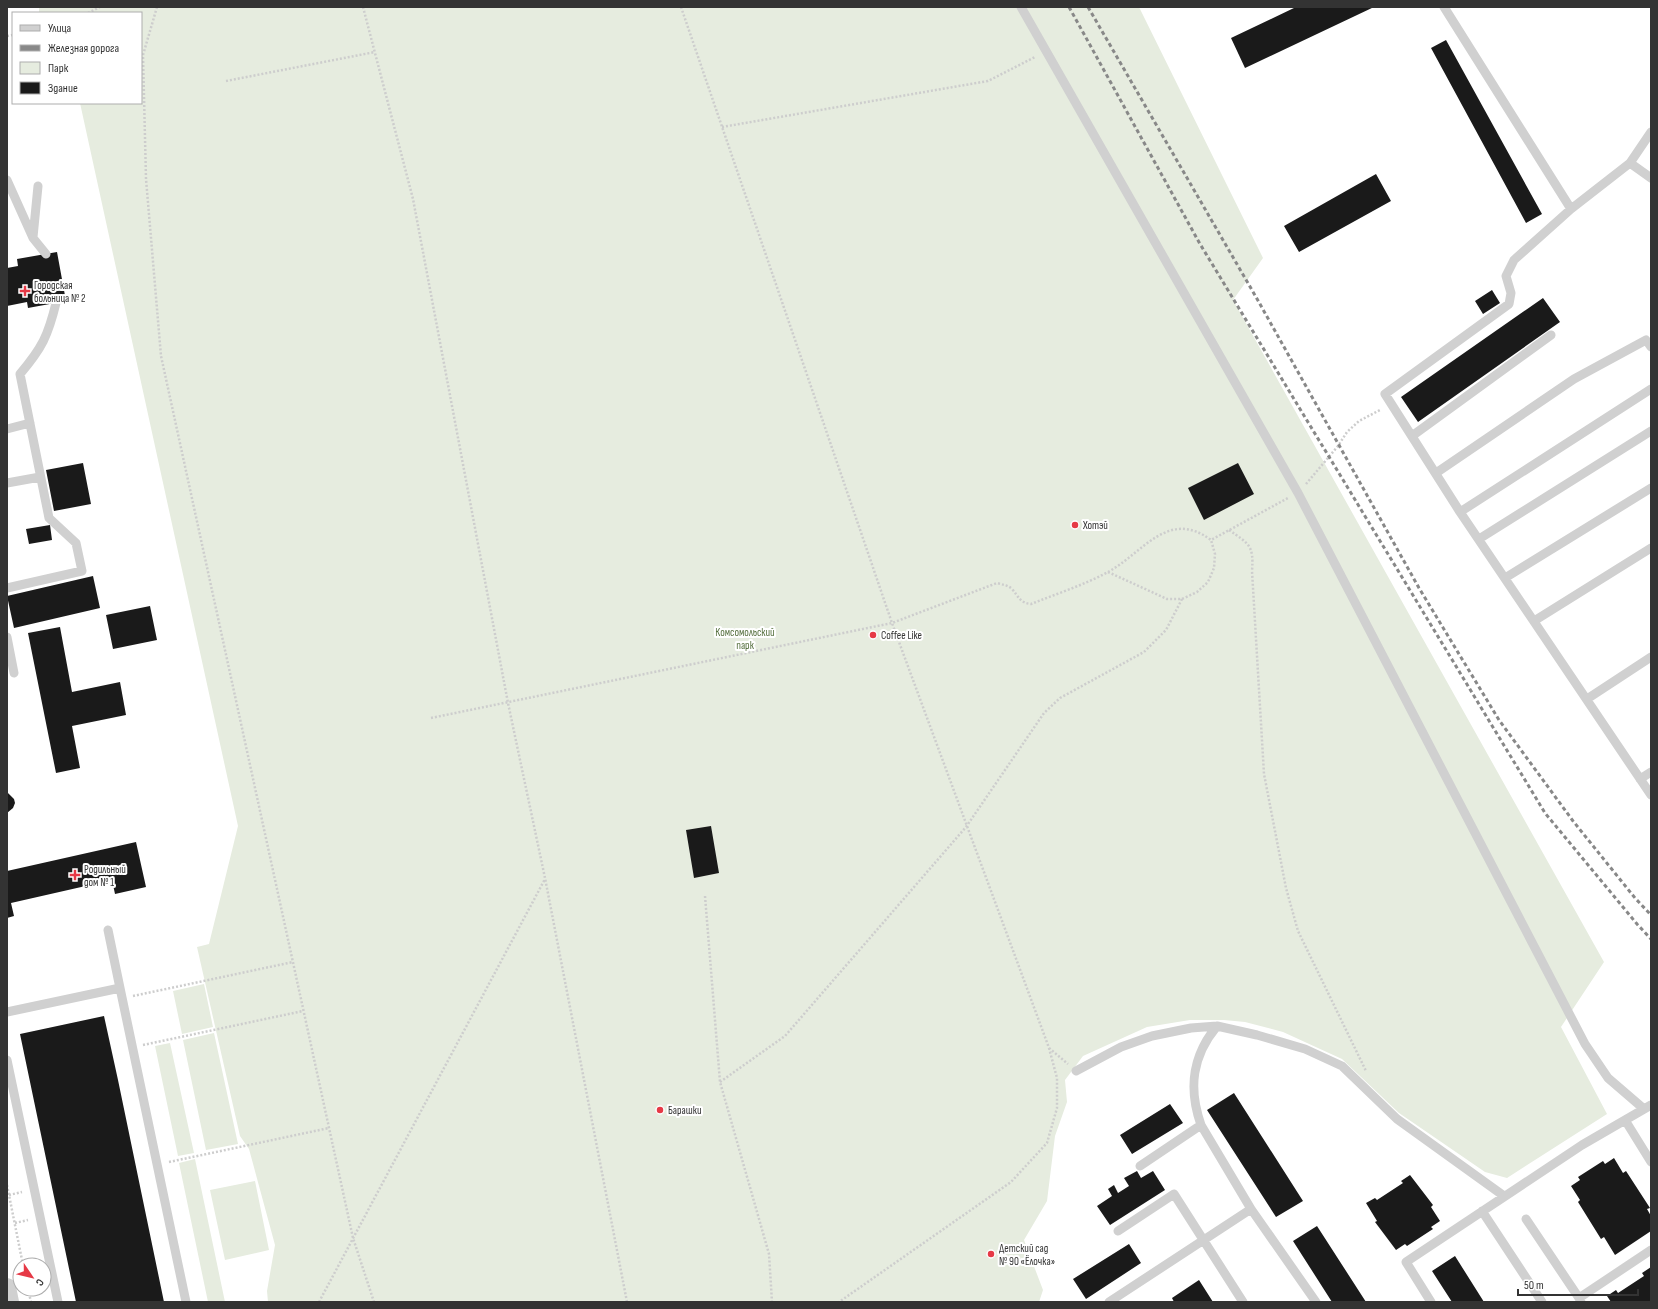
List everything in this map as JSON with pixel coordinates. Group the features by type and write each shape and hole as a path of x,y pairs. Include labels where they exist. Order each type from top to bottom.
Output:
{"street":[{"path":"7,1287 10,1302"}],"lane":[{"path":"1021,7 1298,493 1584,1044 1608,1078 1647,1107 1582,1145 1406,1262 1431,1302"},
{"path":"1444,7 1571,209"},
{"path":"1651,132 1630,163 1571,209 1514,260 1506,276 1511,293 1509,304 1385,394 1460,512 1506,578 1651,795"},
{"path":"1630,163 1651,178"},
{"path":"7,180 33,238 46,254"},
{"path":"33,238 38,186"},
{"path":"7,588 82,571 76,543 49,518 20,374 39,351 50,326 56,303"},
{"path":"1412,436 1550,335"},
{"path":"1436,473 1574,380 1646,340 1651,347"},
{"path":"1460,512 1651,389"},
{"path":"7,429 30,423"},
{"path":"1479,539 1648,432 1651,442"},
{"path":"7,483 40,477"},
{"path":"1506,578 1651,488"},
{"path":"1534,621 1651,548"},
{"path":"7,637 14,673"},
{"path":"1587,699 1651,657"},
{"path":"1640,779 1651,772"},
{"path":"108,930 186,1302"},
{"path":"7,1012 120,988"},
{"path":"1217,1026 1205,1040 1199,1053 1194,1073 1196,1112 1201,1125 1251,1209 1316,1302"},
{"path":"1076,1071 1121,1047 1152,1036 1191,1028 1217,1026 1257,1034 1305,1049 1342,1066 1397,1119 1504,1196"},
{"path":"7,1060 58,1302"},
{"path":"1625,1120 1651,1162"},
{"path":"1140,1166 1201,1125"},
{"path":"1118,1231 1174,1194 1243,1302"},
{"path":"1109,1302 1251,1209"},
{"path":"1482,1211 1542,1302"},
{"path":"1526,1219 1580,1300 1651,1250"}],"path":[{"path":"90,12 100,7"},
{"path":"157,7 143,55 146,179 161,356 353,1238 374,1302"},
{"path":"363,7 413,199 508,703 545,878 627,1302"},
{"path":"681,7 892,623 966,827 1049,1048 1057,1078 1057,1108 1046,1143 1011,1182 845,1296 839,1302"},
{"path":"722,127 988,81 1046,51"},
{"path":"226,81 375,52"},
{"path":"1211,540 1298,493 1329,457 1347,432 1359,421 1391,404"},
{"path":"432,718 892,623 997,583 1012,589 1018,599 1025,604 1031,604 1108,572 1151,540 1177,528 1188,528 1200,532 1211,540 1214,554 1214,568 1208,582 1197,592 1182,599 1167,599 1108,572"},
{"path":"1229,530 1247,543 1253,554 1252,571 1264,774 1286,888 1298,931 1368,1076"},
{"path":"720,1082 785,1036 966,827 1044,713 1060,698 1144,652 1166,630 1182,599"},
{"path":"319,1302 545,878"},
{"path":"705,896 720,1082 769,1254 772,1302"},
{"path":"122,998 293,962"},
{"path":"133,1047 303,1011"},
{"path":"1049,1048 1076,1071"},
{"path":"157,1164 329,1128"},
{"path":"7,1185 21,1257"}],"green space":[{"name":"Комсомольский парк","path":"39,7 1139,7 1263,258 1233,300 1604,962 1561,1027 1607,1114 1507,1178 1485,1172 1399,1113 1342,1059 1283,1032 1245,1022 1224,1020 1190,1020 1147,1027 1083,1056 1065,1080 1067,1102 1055,1136 1047,1201 1024,1240 1043,1290 1039,1302 268,1302 267,1291 275,1245 249,1149 240,1136 197,947 209,944 238,826 80,104 142,104 142,12 39,12"},
{"path":"204,984 213,1027 182,1034 173,991"},
{"path":"214,1033 238,1144 206,1150 183,1040"},
{"path":"170,1043 194,1153 178,1156 155,1046"},
{"path":"195,1159 225,1302 208,1302 179,1163"},
{"path":"255,1181 269,1250 225,1260 210,1190"}],"building":[{"path":"1296,7 1374,7 1245,68 1231,38"},
{"path":"1446,40 1542,214 1526,223 1431,48"},
{"path":"1376,174 1391,201 1299,252 1284,226"},
{"path":"57,252 66,301 28,308 27,302 7,306 7,268 18,266 17,259"},
{"path":"1492,290 1500,303 1483,314 1475,301"},
{"path":"1543,298 1560,322 1418,422 1401,397"},
{"path":"83,463 91,504 54,511 46,470"},
{"path":"1238,463 1254,494 1204,520 1188,488"},
{"path":"50,525 52,540 29,544 26,529"},
{"path":"93,576 100,608 14,628 7,596"},
{"path":"150,606 157,640 113,649 106,615"},
{"path":"60,627 72,692 120,682 126,715 72,726 80,768 56,773 28,633"},
{"path":"7,792 14,799 15,803 13,808 7,813"},
{"path":"711,826 719,873 694,878 686,830"},
{"name":"Родильный дом № 1","path":"136,842 146,887 115,894 112,880 11,903 14,916 7,918 7,871"},
{"path":"104,1016 164,1302 76,1302 20,1034"},
{"path":"1234,1093 1303,1201 1276,1217 1207,1110"},
{"path":"1170,1104 1183,1123 1132,1154 1120,1135"},
{"path":"1614,1158 1623,1173 1626,1171 1650,1208 1647,1209 1651,1216 1651,1231 1615,1255 1604,1237 1601,1239 1578,1202 1580,1200 1571,1186 1580,1180 1578,1177 1603,1161 1605,1164"},
{"path":"1137,1171 1141,1178 1153,1171 1165,1190 1110,1225 1097,1206 1112,1196 1108,1189 1114,1185 1118,1193 1129,1186 1124,1178"},
{"path":"1410,1175 1433,1205 1431,1207 1440,1221 1431,1227 1433,1229 1407,1246 1405,1244 1396,1250 1375,1222 1377,1221 1366,1203 1375,1198 1377,1200 1403,1183 1401,1181"},
{"path":"1317,1226 1366,1302 1332,1302 1293,1241"},
{"path":"1129,1244 1141,1263 1086,1299 1073,1279"},
{"path":"1455,1256 1484,1302 1452,1302 1432,1271"},
{"path":"1651,1267 1651,1302 1611,1302 1607,1296 1616,1290 1618,1293 1644,1276 1642,1273"},
{"path":"1199,1280 1213,1302 1174,1302 1172,1298"}],"railway":[{"path":"1069,7 1200,244 1545,813 1651,939"},
{"path":"1088,7 1256,297 1419,588 1499,720 1573,821 1635,898 1651,915"}],"place":[{"name":"Городская больница № 2","path":"25,291"},
{"name":"Хотэй","path":"1075,525"},
{"name":"Coffee Like","path":"873,635"},
{"name":"Родильный дом № 1","path":"75,875"},
{"name":"Барашки","path":"660,1110"},
{"name":"Детский сад № 90 «Ёлочка»","path":"991,1254"}]}
